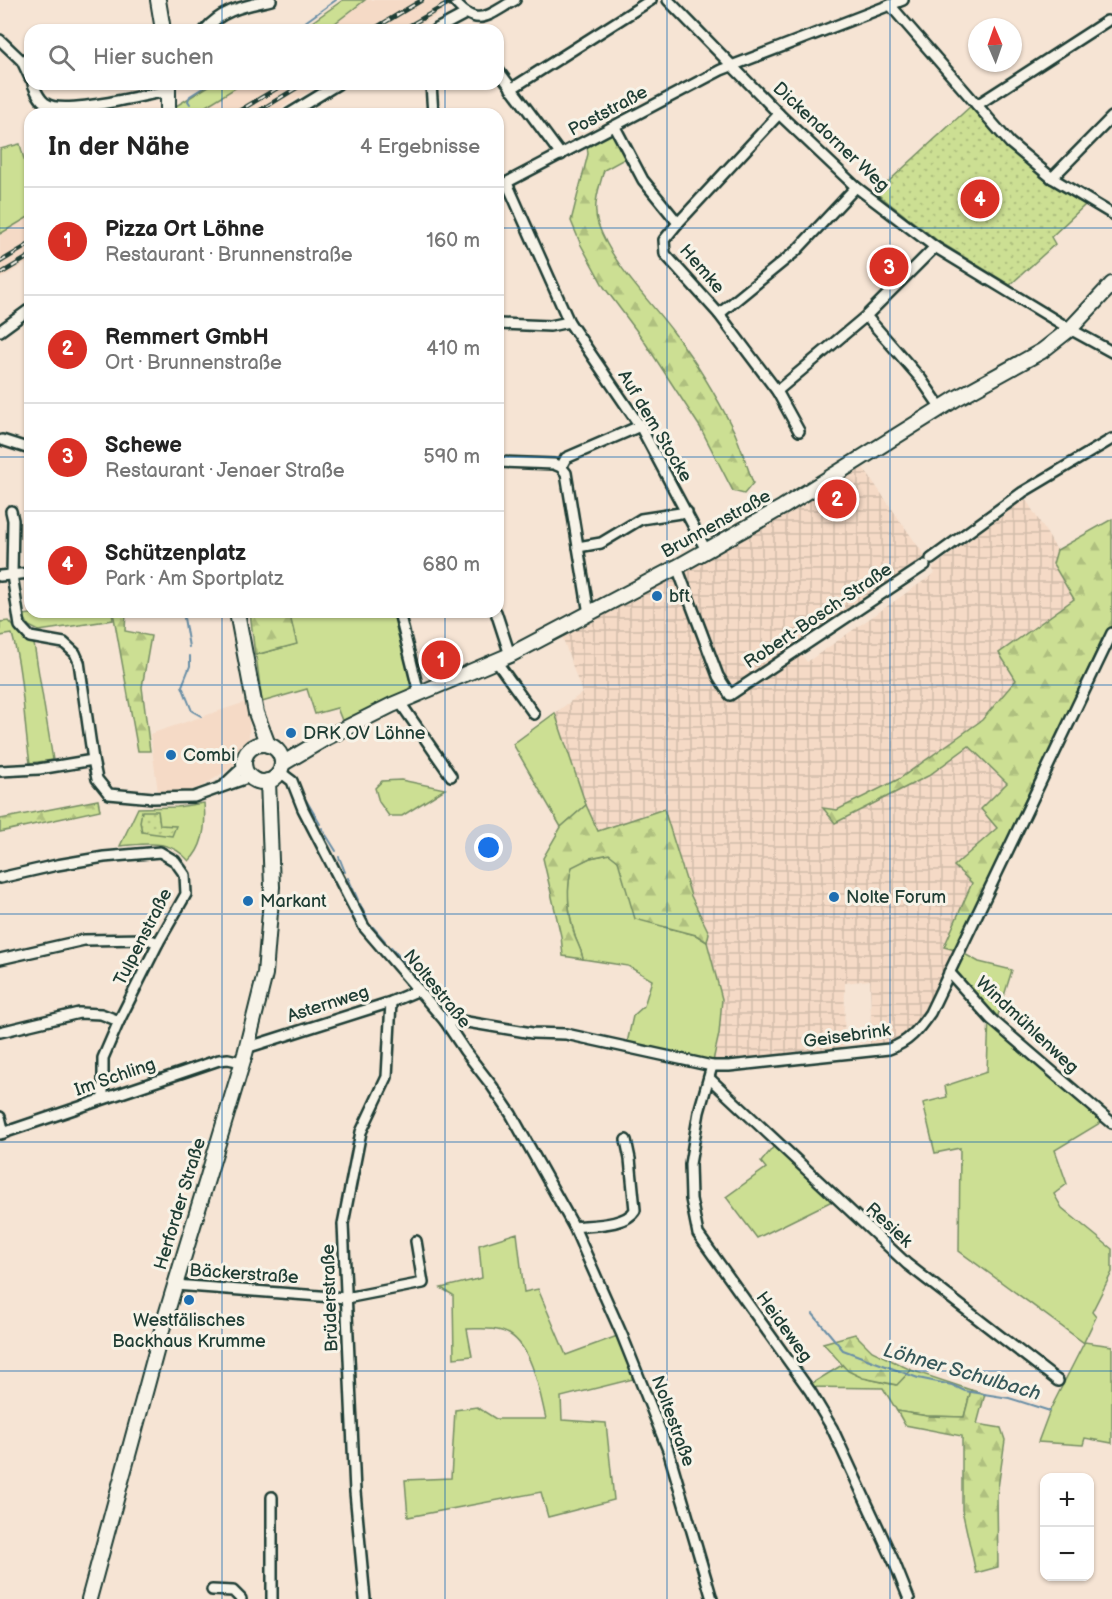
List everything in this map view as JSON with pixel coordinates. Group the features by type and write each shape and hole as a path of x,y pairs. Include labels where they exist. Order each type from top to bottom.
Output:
{"main road":[{"path":"158,0 162,24"},
{"path":"168,108 169,90"},
{"name":"Brunnenstraße","path":"265,765 308,748 399,701 510,655 677,567 783,507 941,408 1042,351 1070,328 1112,284"},
{"name":"Herforder Straße","path":"89,1599 117,1488 242,1062 265,974 272,887 269,815 265,765 238,618"}],"street":[{"path":"211,24 218,16 236,8 272,0"},
{"path":"453,0 465,14 475,18 484,17 515,0"},
{"path":"511,89 651,0"},
{"name":"Dickendorner Weg","path":"668,0 779,114 856,187 935,247 1112,352"},
{"name":"Poststraße","path":"504,184 615,127 685,87 903,0"},
{"path":"890,5 1010,143 1052,178 1112,214"},
{"path":"446,24 465,14"},
{"path":"977,105 1107,21"},
{"path":"0,40 24,67"},
{"path":"504,79 561,155"},
{"path":"36,90 46,105 82,108 160,90"},
{"path":"299,108 328,90"},
{"path":"431,90 433,108"},
{"path":"678,223 779,114"},
{"path":"1052,178 1112,117"},
{"name":"Hemke","path":"615,127 643,180 678,223 664,240 665,254 719,314 777,391 800,431"},
{"name":"Auf dem Stocke","path":"504,187 569,322 640,426 706,550"},
{"path":"719,314 795,251 856,187"},
{"path":"777,391 866,316 935,247"},
{"path":"0,331 24,313"},
{"path":"866,316 921,379 941,408"},
{"path":"504,324 550,326 569,322"},
{"path":"561,466 566,458 640,426"},
{"name":"Robert-Bosch-Straße","path":"677,567 718,676 730,695 928,562 1023,492 1112,439"},
{"path":"2,440 24,447"},
{"path":"504,462 554,464 561,466 566,473 589,614"},
{"path":"11,511 13,520 12,575 17,613 24,632 30,637 64,643 75,653 79,662 97,779 110,794 153,798 194,797 265,765"},
{"path":"578,548 601,543 641,519 687,512"},
{"path":"0,576 24,574"},
{"path":"401,618 420,693"},
{"path":"498,618 510,655"},
{"name":"Geisebrink","path":"445,1021 461,1021 532,1033 566,1034 712,1066 889,1049 902,1045 913,1036 930,1013 1112,633"},
{"path":"496,661 534,714"},
{"path":"399,701 451,776"},
{"path":"0,771 39,769 93,760"},
{"name":"Noltestraße","path":"265,765 288,778 294,785 303,809 364,927 445,1021 511,1114 573,1227 622,1335 668,1450 712,1599"},
{"name":"Tulpenstraße","path":"0,878 104,857 160,852 175,861 185,875 186,894 119,1021 103,1058 103,1098"},
{"path":"0,959 84,940 148,939 159,943"},
{"name":"Windmühlenweg","path":"949,972 991,1019 1112,1123"},
{"name":"Asternweg","path":"246,1048 391,1002 419,990"},
{"name":"Brüderstraße","path":"365,1599 355,1492 343,1224 361,1132 387,1077 391,1002"},
{"path":"0,1032 79,1013 101,1014 119,1021"},
{"name":"Im Schling","path":"2,1134 219,1060 242,1062"},
{"name":"Heideweg","path":"712,1066 699,1112 690,1164 691,1199 698,1234 810,1391 832,1428 909,1599"},
{"name":"Resiek","path":"710,1078 906,1264 1058,1381"},
{"path":"0,1117 2,1134"},
{"path":"573,1227 624,1221 635,1210 626,1140"},
{"name":"Bäckerstraße","path":"175,1285 346,1298 423,1282 416,1241"},
{"path":"272,1497 272,1599"},
{"path":"212,1590 233,1592 241,1599"}],"shaded area":[{"path":"365,0 463,0 422,24 334,24"},
{"path":"232,90 312,90 281,108 203,108"},
{"path":"24,220 24,265 0,279 0,234"},
{"path":"862,466 927,559 796,647 807,662 935,573 932,568 1025,498 1057,550 1053,564 1074,599 999,653 1016,680 982,720 899,779 837,810 823,808 836,823 928,776 969,746 1007,784 997,828 944,947 959,951 928,1012 900,1044 870,1045 870,980 845,983 844,1050 738,1062 713,1061 719,1034 722,999 707,942 709,933 691,896 663,809 598,831 586,805 555,713 582,693 561,633 759,529"},
{"path":"246,702 249,737 241,748 235,765 203,786 187,792 158,792 150,734"}],"green space":[{"path":"343,0 365,0 334,24 309,24"},
{"path":"202,90 232,90 203,108 176,108"},
{"path":"973,104 1050,181 1086,204 1051,237 1055,244 1010,285 938,241 876,193"},
{"path":"614,131 628,157 604,170 596,204 598,224 622,268 682,344 721,406 737,437 753,483 744,494 733,491 700,427 642,338 604,287 571,221 588,154 587,146"},
{"path":"20,144 24,159 24,220 0,234 0,149"},
{"path":"1112,519 1112,626 1101,641 959,951 944,947 972,883 954,866 997,828 981,809 1007,783 969,746 928,776 835,823 823,808 837,810 899,779 982,720 1016,680 999,653 1074,599 1053,564 1057,550"},
{"path":"25,618 113,618 113,620 39,631 29,626"},
{"path":"114,618 126,618 125,631 151,636 142,687 150,751 138,751"},
{"path":"251,618 290,618 297,644 255,655"},
{"path":"290,618 395,618 411,685 408,690 343,723 337,708 315,714 307,689 262,702 256,655 296,644"},
{"path":"9,621 23,638 34,644 53,760 30,763 16,650 12,634 0,636 0,622"},
{"path":"555,713 586,805 561,827 513,744"},
{"path":"401,780 445,789 402,816 389,816 379,802 375,788 382,781"},
{"path":"98,800 100,810 0,832 0,819"},
{"path":"204,803 203,834 198,848 189,861 174,849 157,844 120,846 138,808 177,807"},
{"path":"586,805 598,831 664,809 691,896 709,933 707,942 696,935 635,919 618,861 609,854 590,858 572,867 568,891 569,908 583,959 563,956 561,936 543,858 561,827"},
{"path":"142,811 158,811 160,825 176,826 172,836 142,832 140,822"},
{"path":"610,854 618,861 664,927 696,935 707,942 722,999 719,1034 713,1061 627,1043 633,1016 644,1006 652,980 628,966 583,959 569,908 568,891 572,866 590,858"},
{"path":"959,951 979,962 1012,970 995,1025 1105,1120 1055,1150 1067,1184 1054,1194 1062,1208 1112,1249 1112,1272 1092,1312 1096,1317 1084,1342 1112,1346 1112,1443 1085,1438 1083,1445 1038,1442 1050,1410 1084,1343 959,1251 960,1148 935,1153 923,1103 947,1097 945,1086 987,1072 989,1014 949,974"},
{"path":"775,1145 834,1200 757,1238 726,1197 766,1168 761,1162"},
{"path":"517,1233 524,1292 538,1289 566,1355 620,1335 637,1378 561,1397 562,1420 606,1423 614,1500 548,1517 541,1492 408,1517 405,1480 451,1478 455,1410 477,1407 496,1419 546,1419 530,1360 517,1341 509,1334 494,1329 467,1329 472,1356 454,1358 453,1295 441,1288 482,1278 479,1245"},
{"path":"855,1334 872,1351 911,1370 897,1385 863,1378 848,1371 823,1343"},
{"path":"842,1365 874,1381 896,1385 911,1370 971,1390 964,1417 927,1416 897,1411 883,1388 806,1387"},
{"path":"971,1390 985,1394 977,1424 1001,1428 1005,1440 997,1495 998,1567 976,1573 962,1510 962,1436 905,1425 897,1411 927,1416 964,1417"}],"waterway":[{"name":"Löhner Schulbach","path":"302,24 336,0"},
{"name":"Löhner Schulbach","path":"190,104 188,101 190,96 200,90"},
{"path":"184,618 189,647"},
{"name":"Löhner Schulbach","path":"190,656 190,666 182,686 192,711 201,716"},
{"path":"306,800 320,824"},
{"path":"322,828 325,833"},
{"path":"326,835 336,851"},
{"path":"339,857 345,872"},
{"path":"348,878 358,900"},
{"path":"360,904 368,921"},
{"path":"372,926 385,941"},
{"path":"391,947 408,967"},
{"path":"415,975 432,995"},
{"name":"Löhner Schulbach","path":"813,1314 843,1350 918,1378 952,1385 965,1391 1009,1398 1050,1411"}],"railway":[{"path":"382,24 422,0"},
{"path":"412,24 454,0"},
{"path":"244,108 274,90"},
{"path":"264,108 293,90"},
{"path":"0,262 24,248"},
{"path":"0,274 24,260"}],"place":[{"name":"Schützenplatz","path":"980,199"},
{"name":"Schewe","path":"889,267"},
{"name":"Remmert GmbH","path":"837,499"},
{"name":"bft","path":"657,596"},
{"name":"Pizza Ort Löhne","path":"441,660"},
{"name":"DRK OV Löhne","path":"291,733"},
{"name":"Combi","path":"171,755"},
{"name":"Nolte Forum","path":"834,897"},
{"name":"Markant","path":"248,901"},
{"name":"Westfälisches Backhaus Krumme","path":"189,1300"}]}
